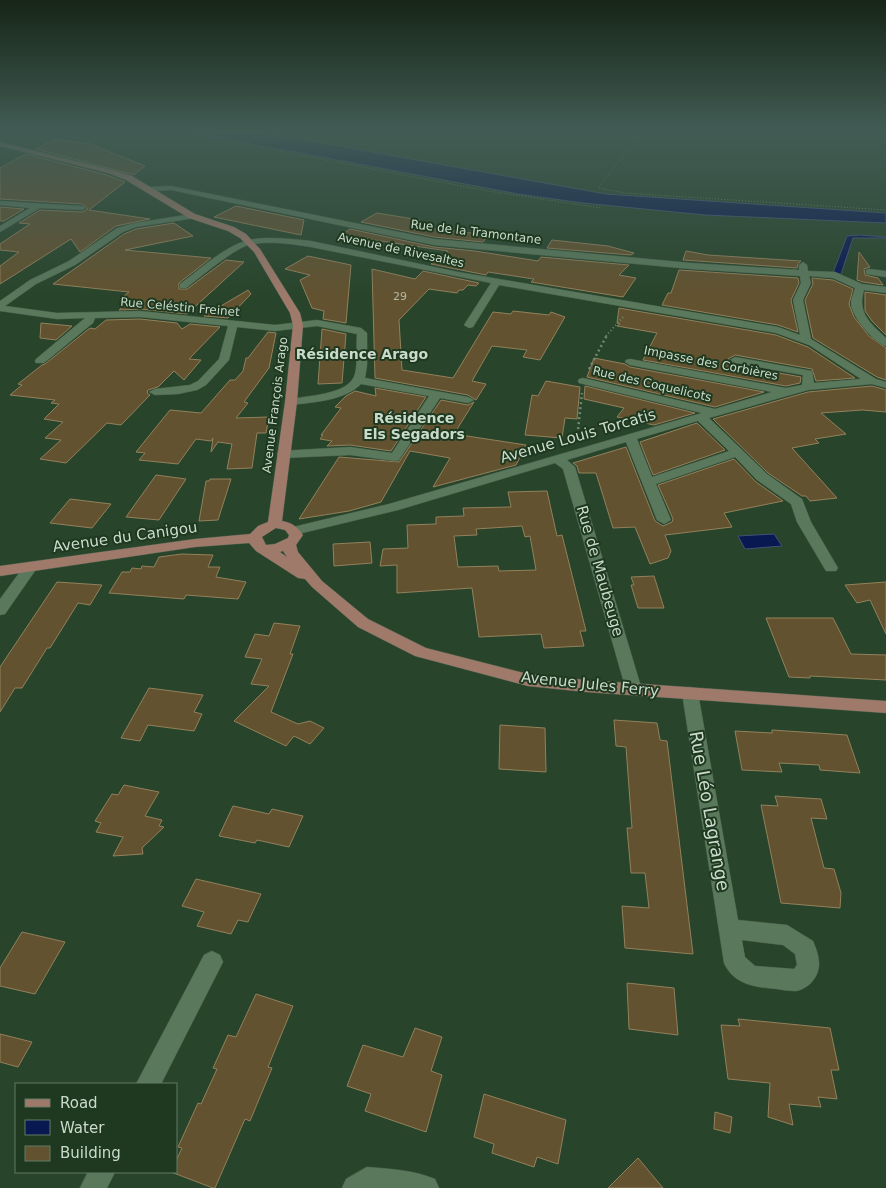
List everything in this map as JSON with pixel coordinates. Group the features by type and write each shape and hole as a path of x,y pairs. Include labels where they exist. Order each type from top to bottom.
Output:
{"main road":[{"path":"147,187 192,216 231,229 250,242"},
{"name":"Avenue François Arago","path":"250,242 295,313 298,325 291,402 275,524"},
{"path":"275,524 285,525 294,531 296,535 294,540 282,548 265,549 255,543 254,538 257,532 264,527 275,524"},
{"name":"Avenue du Canigou","path":"0,571 195,543 254,538"},
{"name":"Avenue Jules Ferry","path":"289,545 291,553 317,584"},
{"name":"Avenue Jules Ferry","path":"265,549 317,584 363,623 421,652 528,680 634,690 886,707"}],"street":[{"name":"Rue de la Tramontane","path":"150,189 170,188 434,242 480,248 681,265 804,269 835,275 860,287 886,290"},
{"path":"0,203 82,208"},
{"path":"0,230 38,206"},
{"path":"0,307 33,282 72,263 120,230 135,224 192,216"},
{"name":"Avenue de Rivesaltes","path":"250,242 272,240 304,242 496,282 778,330 809,342 872,381"},
{"path":"183,286 237,247 250,242"},
{"path":"804,269 806,283 798,300 809,342"},
{"path":"869,272 886,274"},
{"path":"469,325 496,282"},
{"path":"860,287 856,303 857,309 864,321 886,343"},
{"name":"Rue Celéstin Freinet","path":"0,307 57,316 140,314 276,328 317,323 358,330 362,333 358,380"},
{"path":"40,361 90,321 90,315"},
{"path":"156,392 194,388 202,383 224,360 233,324"},
{"path":"735,360 808,373 808,387"},
{"name":"Impasse des Corbières","path":"630,362 788,391"},
{"path":"291,402 343,392 355,386 358,380 468,400"},
{"name":"Rue des Coquelicots","path":"583,381 714,413"},
{"path":"872,381 886,385"},
{"name":"Avenue Louis Torcatis","path":"294,531 393,507 788,391 808,387 872,381"},
{"path":"283,454 350,450 395,457 436,394"},
{"path":"701,417 736,454 762,477 797,502 804,522 831,568"},
{"path":"630,438 664,520"},
{"path":"649,482 736,454"},
{"name":"Rue de Maubeuge","path":"557,459 569,467 634,690"},
{"path":"0,610 30,568"},
{"name":"Rue Léo Lagrange","path":"690,693 731,929"},
{"path":"149,1083 212,962"},
{"path":"93,1188 101,1173"},
{"path":"355,1188 367,1180 412,1184 426,1188"}],"path":[{"path":"464,187 601,208"},
{"path":"598,187 625,193 886,210"}],"water":[{"path":"483,187 569,187 606,194 886,213 886,223 705,215 583,203"},
{"path":"860,235 886,238 853,238 841,274 833,273 847,236"},
{"path":"774,534 782,546 745,549 738,536"}],"building":[{"path":"0,187 118,187 89,210 150,219 116,226 80,252 71,239 0,284 0,266 19,252 0,250 0,244 30,224 19,223 40,210 82,212 88,209 82,204 0,199"},
{"path":"236,206 304,220 301,235 214,217"},
{"path":"0,207 24,209 4,221 0,221"},
{"path":"377,213 420,220 411,226 488,235 483,242 434,237 361,222"},
{"path":"174,223 193,236 125,250 211,258 179,283 179,289 187,289 226,260 244,262 187,314 140,309 119,310 130,300 120,299 129,292 53,284 124,234 136,229"},
{"path":"350,229 434,247 475,251 538,261 541,257 629,265 619,275 636,278 623,297 531,282 534,279 488,272 486,275 431,264 448,251 341,235"},
{"path":"552,240 608,246 634,253 631,255 547,248"},
{"path":"686,251 708,255 801,261 797,268 683,260"},
{"path":"859,252 870,267 864,269 865,275 878,278 883,285 857,280"},
{"path":"308,256 351,265 346,323 323,319 324,311 312,308 300,280 310,275 285,269"},
{"path":"372,269 415,279 423,271 479,283 476,286 468,285 457,293 429,289 399,320 402,370 453,378 493,312 511,314 513,311 549,315 551,312 565,317 540,360 523,357 527,350 492,346 472,381 486,384 476,400 468,395 375,378"},
{"path":"679,270 798,278 799,283 791,300 798,332 778,325 662,305 668,293 671,293"},
{"path":"812,278 833,280 853,289 849,304 854,317 869,336 886,348 886,380 877,377 813,338 805,300 813,284"},
{"path":"248,290 251,294 228,318 204,316"},
{"path":"865,292 886,295 886,335 865,311"},
{"path":"619,308 776,335 808,347 855,378 816,381 812,369 735,355 728,359 735,365 801,377 800,383 786,386 643,360 657,333 617,326 620,324 617,323"},
{"path":"140,319 177,323 182,329 190,324 220,327 189,359 201,360 184,380 174,371 158,387 148,390 147,393 150,395 121,425 107,423 66,463 40,459 61,440 45,438 63,422 44,419 59,404 51,403 55,400 10,395 22,385 18,384 90,328 95,329 106,320"},
{"path":"41,323 72,326 56,340 40,338"},
{"path":"322,329 346,334 342,383 318,384"},
{"path":"268,332 276,333 269,368 244,402 248,403 236,418 269,417 266,433 257,433 252,468 227,469 232,444 218,442 211,452 213,438 211,441 196,439 178,464 139,460 145,453 136,452 170,410 201,413 230,380 235,380 243,371 246,358 248,358"},
{"path":"594,358 625,364 630,367 764,392 715,407 587,377"},
{"path":"546,381 580,387 577,419 565,418 562,438 525,435 532,395 538,396"},
{"path":"585,386 695,413 654,425 617,417 624,408 584,399"},
{"path":"872,386 886,390 886,412 862,410 821,413 846,434 815,439 819,443 792,448 837,498 810,501 806,496 802,496 768,473 713,419 808,392"},
{"path":"375,388 426,397 391,451 350,445 327,446 332,441 320,439 341,408 335,407 346,396 355,391 376,396"},
{"path":"441,400 468,405 474,402 454,434 526,445 516,465 433,487 450,458 410,451 381,502 349,511 299,519 339,457 399,462"},
{"path":"697,423 725,450 653,475 640,442"},
{"path":"626,447 655,521 663,526 672,522 673,519 658,485 734,459 756,482 783,501 724,513 732,527 665,535 671,551 668,558 650,564 635,527 613,528 596,473 579,473 577,466 573,463"},
{"path":"156,475 186,479 159,520 126,517"},
{"path":"210,479 231,479 218,520 199,521 206,481"},
{"path":"547,491 557,536 562,535 586,631 580,631 584,646 544,648 541,634 479,637 472,588 397,593 397,565 380,566 383,549 408,548 407,525 436,524 436,517 464,516 463,508 511,507 508,492","holes":["522,526 525,537 530,536 536,570 499,571 498,566 458,567 454,536 477,535 476,529"]},
{"path":"70,499 111,504 92,528 50,523"},
{"path":"370,542 372,563 334,566 333,544"},
{"path":"182,554 213,555 208,567 220,567 216,577 246,582 238,599 186,595 184,599 109,593 122,572 130,572 132,568 141,569 142,566 154,567 159,557"},
{"path":"654,576 664,608 638,608 631,585 634,585 631,577"},
{"path":"57,582 102,585 90,605 78,603 22,688 15,688 0,712 0,667"},
{"path":"886,582 886,634 870,600 857,603 845,585"},
{"path":"766,618 833,618 851,654 886,655 886,680 810,676 810,678 789,677"},
{"path":"274,623 300,626 290,654 293,654 271,712 298,724 310,721 324,728 310,744 294,736 286,746 234,721 269,686 251,684 262,659 245,657 255,634 269,636"},
{"path":"149,688 203,695 194,712 202,714 194,731 148,725 140,741 121,738"},
{"path":"614,720 657,723 660,740 667,741 693,954 625,948 622,906 649,908 645,873 631,873 627,828 632,828 626,747 616,746"},
{"path":"500,725 545,728 546,772 499,769"},
{"path":"772,730 847,735 860,773 820,770 819,765 779,763 782,772 742,770 735,731 772,733"},
{"path":"124,785 159,792 145,816 162,820 159,826 164,827 142,848 143,854 113,856 123,837 96,832 101,823 95,821 112,794 118,795"},
{"path":"775,796 821,799 827,819 811,818 824,868 834,869 841,893 840,908 781,903 761,805 778,806"},
{"path":"233,806 269,814 272,809 303,816 289,847 257,840 255,843 219,836"},
{"path":"196,879 261,894 248,922 238,920 231,934 197,926 204,912 182,906"},
{"path":"22,932 65,942 35,994 0,986 0,968"},
{"path":"627,983 674,988 678,1035 629,1029"},
{"path":"256,994 293,1006 268,1067 272,1068 250,1121 245,1119 215,1188 213,1188 174,1173 178,1173 178,1157 182,1148 178,1147 198,1103 201,1104 217,1069 213,1068 228,1035 236,1037"},
{"path":"738,1019 830,1028 839,1070 831,1070 837,1099 818,1097 821,1107 789,1104 793,1125 768,1117 770,1083 728,1079 721,1025 740,1026"},
{"path":"415,1028 442,1037 431,1071 442,1075 426,1132 365,1111 371,1094 347,1086 363,1045 403,1057"},
{"path":"0,1034 32,1042 18,1067 0,1062"},
{"path":"484,1094 566,1120 558,1164 537,1157 534,1167 492,1153 494,1144 474,1137"},
{"path":"715,1112 732,1117 730,1133 714,1129"},
{"path":"638,1158 663,1188 608,1188"}],"district":[{"name":"Résidence Arago","path":"362,354"},
{"name":"Résidence Els Segadors","path":"414,426"}]}
